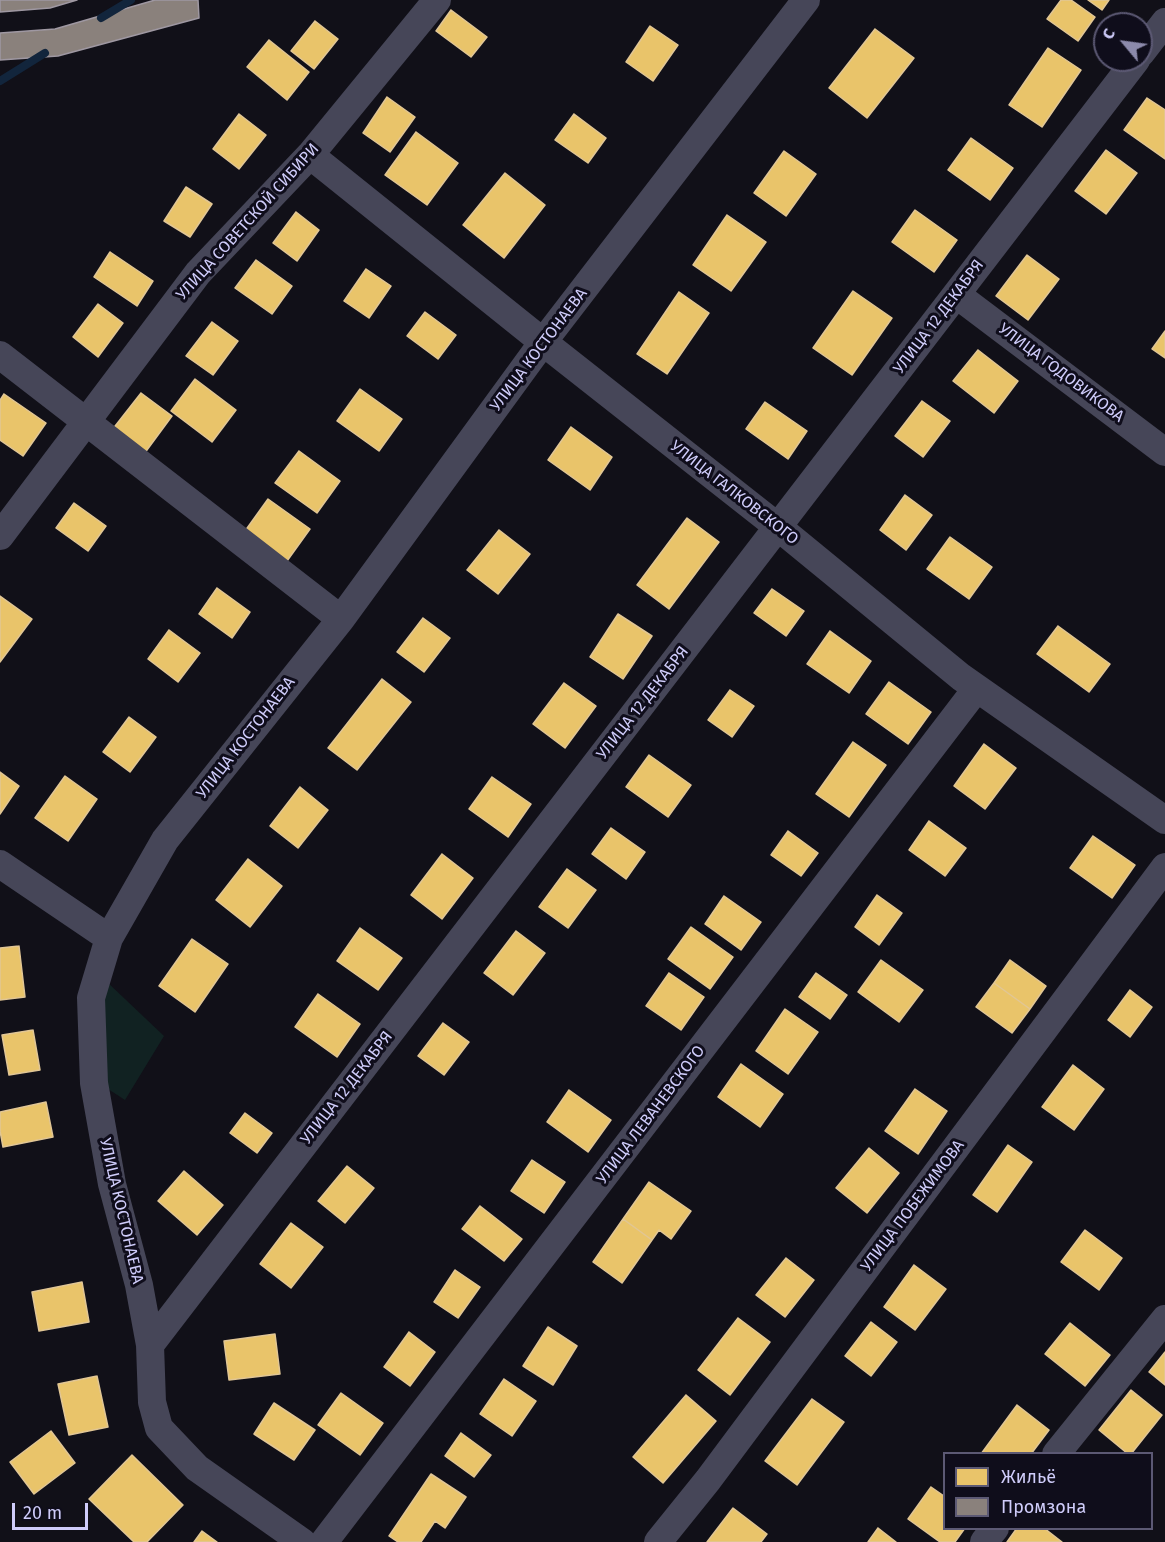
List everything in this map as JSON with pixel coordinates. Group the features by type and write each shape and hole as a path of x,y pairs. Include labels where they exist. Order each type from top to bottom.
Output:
{"street":[{"name":"УЛИЦА СОВЕТСКОЙ СИБИРИ","path":"0,536 198,273 310,156 437,0"},
{"name":"УЛИЦА КОСТОНАЕВА","path":"302,1542 197,1468 159,1428 152,1402 150,1345 139,1285 112,1184 94,1083 91,998 109,938 165,840 341,619 543,342 806,0"},
{"path":"1153,38 1165,22"},
{"name":"УЛИЦА 12 ДЕКАБРЯ","path":"150,1345 1127,72"},
{"name":"УЛИЦА ГАЛКОВСКОГО","path":"310,156 977,688 1165,820"},
{"name":"УЛИЦА ГОДОВИКОВА","path":"957,295 1165,452"},
{"path":"0,355 341,619"},
{"name":"УЛИЦА ЛЕВАНЕВСКОГО","path":"324,1542 977,688"},
{"path":"0,864 109,938"},
{"name":"УЛИЦА ПОБЕЖИМОВА","path":"658,1542 708,1480 1165,867"},
{"path":"1058,1452 1165,1319"},
{"path":"984,1542 993,1530"}],"shaded area":[{"path":"106,981 164,1036 125,1100 105,1087 100,1037"}],"building: Жильё":[{"path":"1061,0 1071,0 1093,16 1093,20 1078,41 1047,19"},
{"path":"1088,0 1109,0 1102,10"},
{"path":"451,10 487,37 471,57 436,31"},
{"path":"315,21 338,39 314,69 291,51"},
{"path":"650,26 678,45 653,81 626,62"},
{"path":"875,29 914,58 867,118 829,88"},
{"path":"269,40 309,72 287,100 247,67"},
{"path":"1048,48 1081,70 1042,127 1009,105"},
{"path":"387,97 415,117 390,152 363,133"},
{"path":"1147,98 1165,110 1165,159 1124,130"},
{"path":"239,114 266,135 239,169 213,149"},
{"path":"574,114 606,138 588,163 555,140"},
{"path":"416,132 458,163 427,205 385,175"},
{"path":"971,138 1013,168 990,200 948,170"},
{"path":"1106,150 1137,173 1106,214 1075,191"},
{"path":"784,151 816,174 786,216 754,193"},
{"path":"505,173 545,205 504,258 463,225"},
{"path":"186,187 212,204 190,237 164,221"},
{"path":"915,210 957,240 934,272 892,242"},
{"path":"296,212 319,230 297,261 273,243"},
{"path":"727,215 766,242 731,291 693,265"},
{"path":"110,252 153,281 137,306 94,277"},
{"path":"1027,255 1059,279 1028,320 996,296"},
{"path":"256,260 292,286 272,314 235,288"},
{"path":"366,269 391,286 369,318 344,301"},
{"path":"853,291 892,318 852,375 813,348"},
{"path":"679,292 709,313 667,374 637,354"},
{"path":"98,304 123,323 98,357 73,337"},
{"path":"425,312 456,335 438,359 407,336"},
{"path":"212,322 238,341 213,375 186,356"},
{"path":"1165,331 1165,358 1152,349"},
{"path":"978,350 1018,381 994,413 953,381"},
{"path":"195,379 236,410 212,442 171,411"},
{"path":"360,389 402,419 379,451 337,421"},
{"path":"141,393 172,416 144,454 112,430"},
{"path":"4,394 46,423 23,456 0,440 0,400"},
{"path":"922,401 950,421 923,457 895,436"},
{"path":"765,402 807,431 788,459 746,429"},
{"path":"571,427 612,457 590,490 548,460"},
{"path":"299,451 340,481 317,513 275,483"},
{"path":"905,495 932,515 906,550 880,530"},
{"path":"268,499 310,529 287,561 245,531"},
{"path":"74,503 106,526 88,551 56,528"},
{"path":"687,518 719,542 669,609 637,585"},
{"path":"499,530 530,554 498,594 467,570"},
{"path":"950,537 992,567 969,599 927,569"},
{"path":"217,588 250,612 232,638 199,614"},
{"path":"772,589 804,611 786,636 754,613"},
{"path":"0,596 32,619 0,662"},
{"path":"618,614 652,636 623,679 590,657"},
{"path":"423,618 450,638 424,672 397,652"},
{"path":"1058,626 1110,664 1089,692 1037,654"},
{"path":"169,630 200,653 178,682 148,659"},
{"path":"830,631 871,661 849,693 807,664"},
{"path":"382,679 411,702 357,770 328,748"},
{"path":"889,682 931,712 908,744 866,714"},
{"path":"564,683 596,706 565,748 533,724"},
{"path":"730,690 754,706 732,737 708,720"},
{"path":"129,717 156,737 130,772 103,752"},
{"path":"853,742 886,765 849,817 816,794"},
{"path":"984,744 1016,768 985,809 954,786"},
{"path":"649,755 691,785 668,817 626,787"},
{"path":"0,772 19,786 0,814"},
{"path":"65,776 97,799 68,841 35,818"},
{"path":"492,777 531,804 508,837 469,809"},
{"path":"300,787 328,810 298,848 270,826"},
{"path":"929,821 966,848 945,876 909,850"},
{"path":"611,828 645,852 626,879 592,854"},
{"path":"788,831 818,853 801,876 771,855"},
{"path":"1093,836 1135,865 1112,898 1070,868"},
{"path":"442,854 473,878 442,919 411,895"},
{"path":"248,859 282,886 250,927 216,900"},
{"path":"567,869 596,890 568,928 539,907"},
{"path":"877,895 902,913 879,945 855,927"},
{"path":"724,896 761,922 741,950 705,924"},
{"path":"691,927 733,957 710,989 668,959"},
{"path":"360,928 402,958 378,990 337,961"},
{"path":"516,931 545,953 513,995 484,973"},
{"path":"192,939 228,964 195,1012 159,986"},
{"path":"19,946 25,997 0,1000 0,948"},
{"path":"881,960 923,990 899,1022 858,992"},
{"path":"1010,960 1046,986 1030,1009 994,983"},
{"path":"669,973 704,997 681,1030 646,1006"},
{"path":"816,973 847,995 830,1019 799,997"},
{"path":"994,983 1030,1009 1012,1033 976,1007"},
{"path":"1130,990 1152,1007 1130,1037 1108,1020"},
{"path":"318,994 360,1024 337,1057 295,1027"},
{"path":"785,1009 818,1032 788,1074 756,1051"},
{"path":"443,1023 469,1042 444,1075 418,1056"},
{"path":"33,1030 40,1070 9,1075 2,1035"},
{"path":"741,1064 783,1094 760,1127 718,1097"},
{"path":"1073,1065 1104,1089 1074,1130 1042,1107"},
{"path":"915,1089 947,1111 918,1154 885,1131"},
{"path":"569,1090 611,1120 588,1152 547,1122"},
{"path":"46,1102 53,1137 3,1147 0,1112"},
{"path":"245,1113 272,1133 257,1153 230,1133"},
{"path":"1008,1145 1032,1162 997,1212 973,1195"},
{"path":"869,1148 899,1173 867,1213 836,1188"},
{"path":"532,1160 565,1182 544,1213 511,1191"},
{"path":"347,1166 374,1188 345,1223 318,1201"},
{"path":"184,1171 223,1205 197,1235 158,1201"},
{"path":"649,1182 691,1211 671,1239 659,1230 652,1240 623,1219"},
{"path":"480,1206 522,1239 504,1261 462,1229"},
{"path":"623,1219 652,1240 622,1283 593,1262"},
{"path":"291,1223 323,1247 291,1288 260,1264"},
{"path":"1085,1230 1122,1258 1099,1290 1061,1262"},
{"path":"786,1258 814,1280 785,1317 756,1295"},
{"path":"914,1265 946,1289 915,1330 884,1307"},
{"path":"455,1270 480,1287 458,1318 434,1302"},
{"path":"82,1282 89,1322 39,1331 32,1292"},
{"path":"738,1318 770,1342 730,1395 698,1370"},
{"path":"871,1322 897,1342 871,1376 845,1356"},
{"path":"1070,1323 1110,1355 1085,1386 1045,1354"},
{"path":"548,1327 577,1346 553,1385 523,1366"},
{"path":"409,1332 435,1352 410,1386 384,1367"},
{"path":"275,1334 280,1374 229,1380 224,1341"},
{"path":"1165,1352 1165,1385 1149,1372"},
{"path":"97,1376 108,1427 69,1435 58,1384"},
{"path":"504,1379 536,1401 512,1436 480,1414"},
{"path":"1131,1390 1162,1415 1133,1452 1126,1452 1099,1430"},
{"path":"341,1393 383,1423 360,1455 318,1425"},
{"path":"686,1395 716,1421 663,1483 633,1457"},
{"path":"812,1399 844,1422 797,1485 765,1461"},
{"path":"274,1403 315,1430 294,1460 254,1434"},
{"path":"1017,1405 1049,1430 1032,1452 982,1452"},
{"path":"51,1431 75,1463 34,1494 10,1462"},
{"path":"461,1433 491,1455 474,1477 445,1456"},
{"path":"132,1455 183,1505 147,1542 134,1542 89,1499"},
{"path":"431,1474 466,1497 445,1528 435,1521 421,1542 398,1542 389,1536"},
{"path":"931,1487 943,1495 943,1530 964,1530 955,1542 940,1542 908,1519"},
{"path":"733,1508 767,1534 761,1542 707,1542"},
{"path":"878,1528 896,1542 868,1542"},
{"path":"1016,1530 1047,1530 1062,1542 1007,1542"},
{"path":"202,1531 217,1542 194,1542"}],"building: Промзона":[{"path":"0,0 77,0 50,8 0,12"},
{"path":"155,0 198,0 199,18 58,56 0,60 0,33 55,29"}],"waterway":[{"path":"101,18 131,0"},
{"path":"0,81 45,53"}]}
